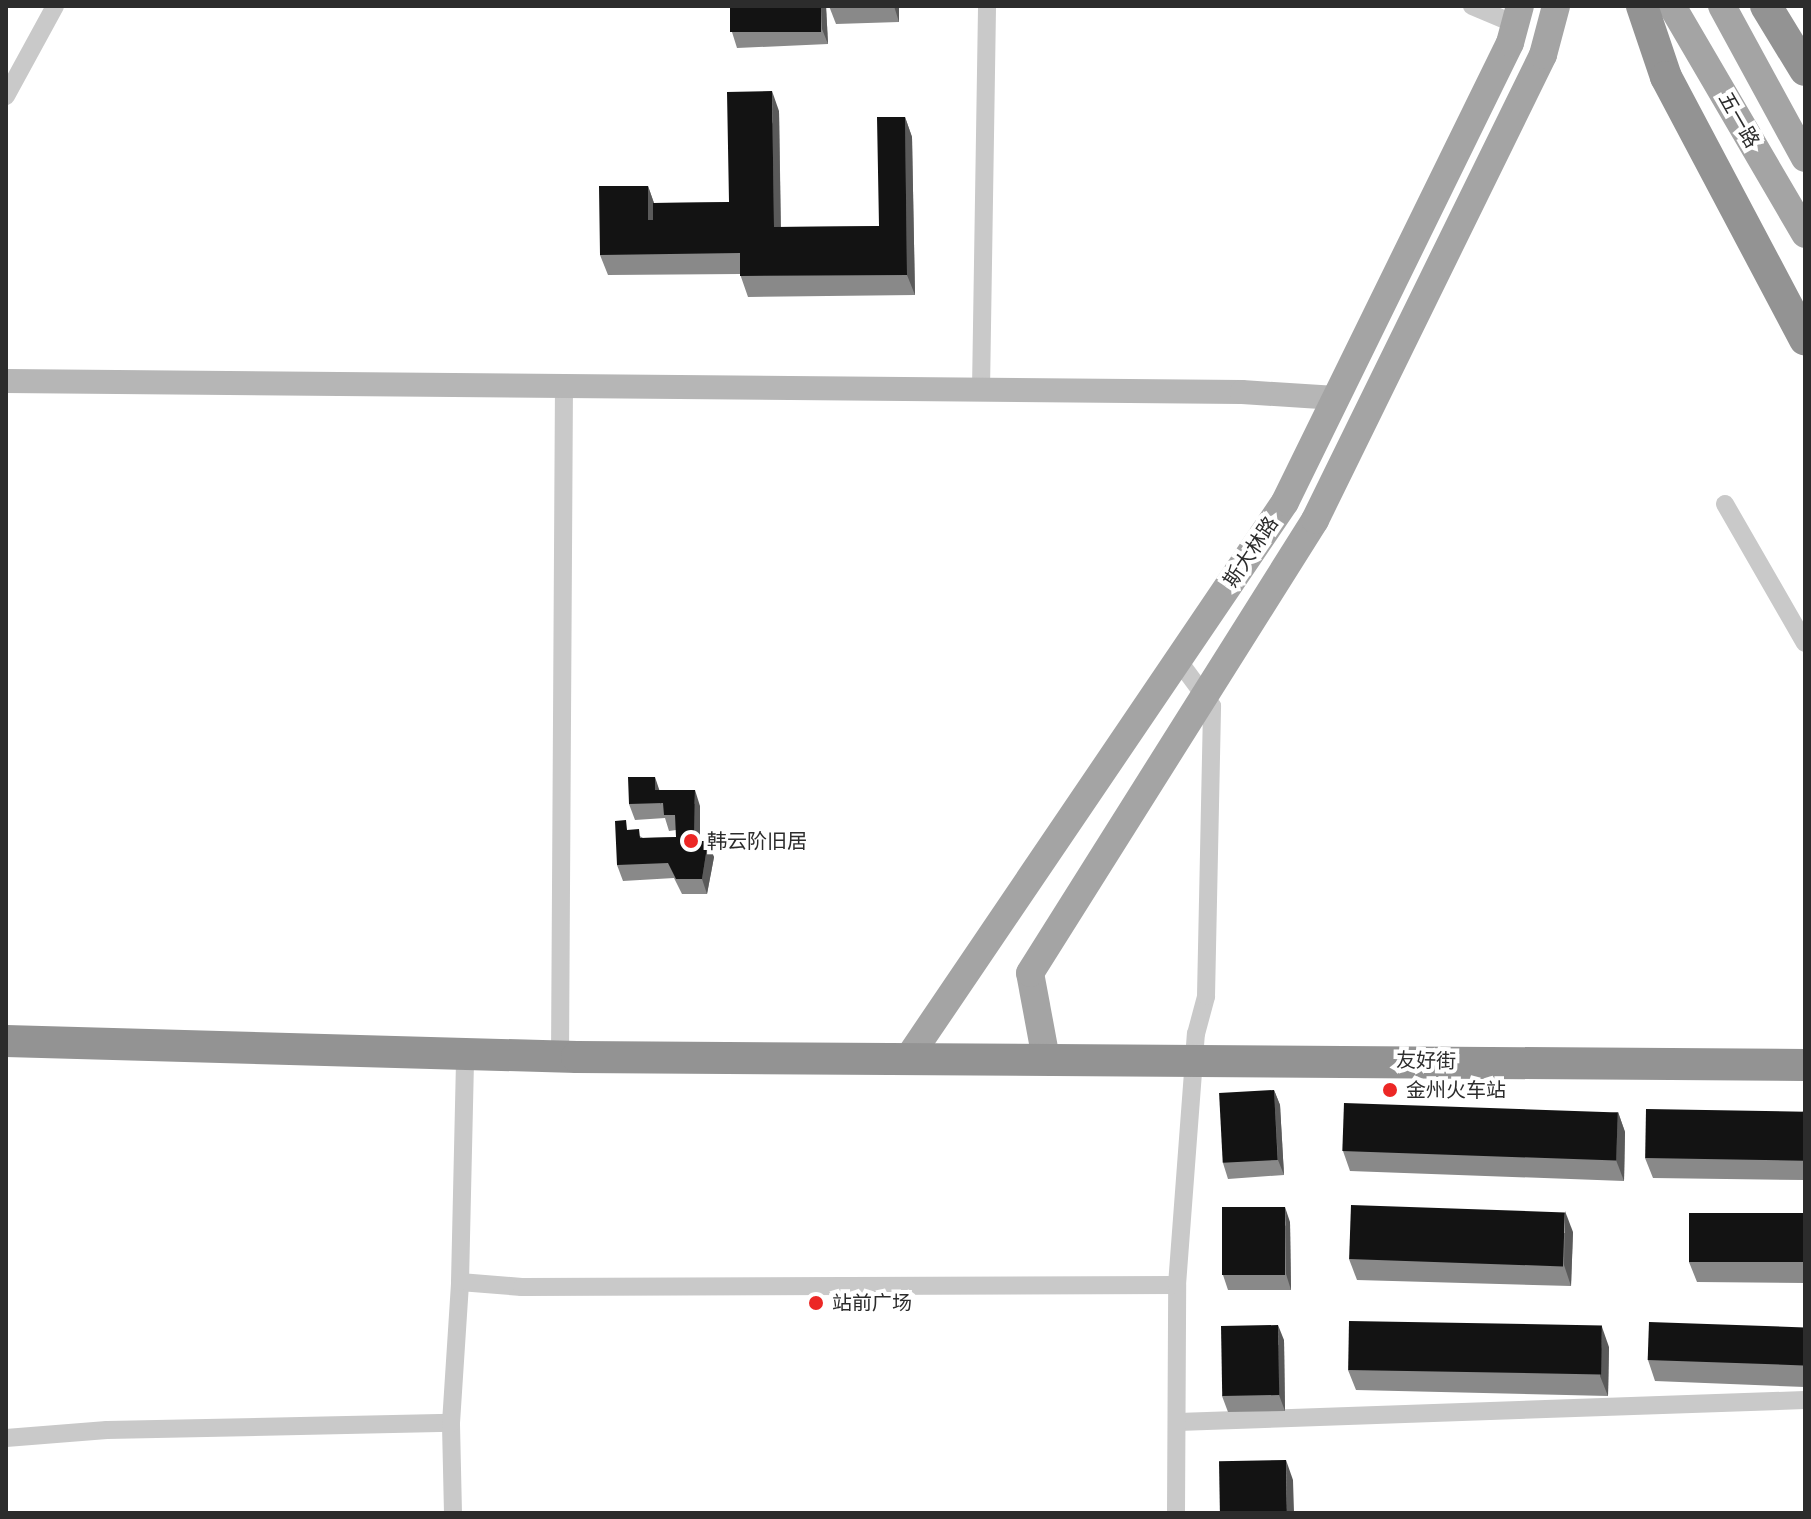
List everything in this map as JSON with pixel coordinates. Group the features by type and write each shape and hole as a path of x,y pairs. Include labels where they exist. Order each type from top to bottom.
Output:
{"highway":[{"path":"1645,6 1666,77 1805,339"},
{"path":"1766,6 1805,70"},
{"name":"友好街","path":"6,1041 560,1057 1805,1065"}],"main road":[{"name":"斯大林路","path":"1046,1059 1030,973 1315,520 1543,55 1556,6"},
{"path":"1543,55 1569,6"},
{"path":"1645,6 1677,14"},
{"path":"1726,10 1805,158"},
{"name":"五一路","path":"1677,14 1805,234"},
{"name":"斯大林路","path":"909,1057 1285,502 1517,15"}],"street":[{"path":"6,96 55,6"},
{"path":"981,390 987,6"},
{"path":"1472,6 1517,15"},
{"path":"6,381 981,390 1336,398"},
{"path":"560,1057 564,386"},
{"path":"1725,504 1805,643"},
{"path":"1176,1513 1177,1285 1194,1062 1206,996 1212,706 1178,660"},
{"path":"453,1513 451,1423 460,1282 465,1054"},
{"path":"460,1282 522,1287 1177,1285"},
{"path":"1178,1422 1805,1400"},
{"path":"6,1438 107,1430 451,1423"}],"building":[{"path":"730,6 821,6 821,32 730,32"},
{"path":"772,91 774,227 879,226 877,117 905,117 907,275 740,276 740,253 600,255 599,186 648,186 648,220 653,220 653,203 729,202 727,92"},
{"path":"628,777 655,777 655,790 695,790 694,841 708,841 702,879 676,879 668,863 617,865 615,821 626,820 627,830 639,829 640,838 676,837 675,815 664,815 663,803 629,804"},
{"path":"1274,1090 1278,1160 1223,1163 1219,1093"},
{"path":"1344,1103 1618,1113 1616,1161 1342,1151"},
{"path":"1646,1109 1805,1112 1804,1161 1645,1158"},
{"path":"1351,1205 1565,1212 1563,1266 1349,1259"},
{"path":"1222,1207 1285,1207 1285,1275 1222,1275"},
{"path":"1689,1213 1805,1213 1805,1262 1689,1262"},
{"path":"1349,1321 1602,1325 1601,1374 1348,1370"},
{"path":"1649,1322 1805,1327 1804,1365 1648,1360"},
{"path":"1278,1325 1279,1395 1222,1396 1221,1326"},
{"path":"1286,1460 1287,1513 1220,1513 1219,1461"}],"place":[{"name":"韩云阶旧居","path":"691,841"},
{"name":"金州火车站","path":"1390,1090"},
{"name":"站前广场","path":"816,1303"}]}
